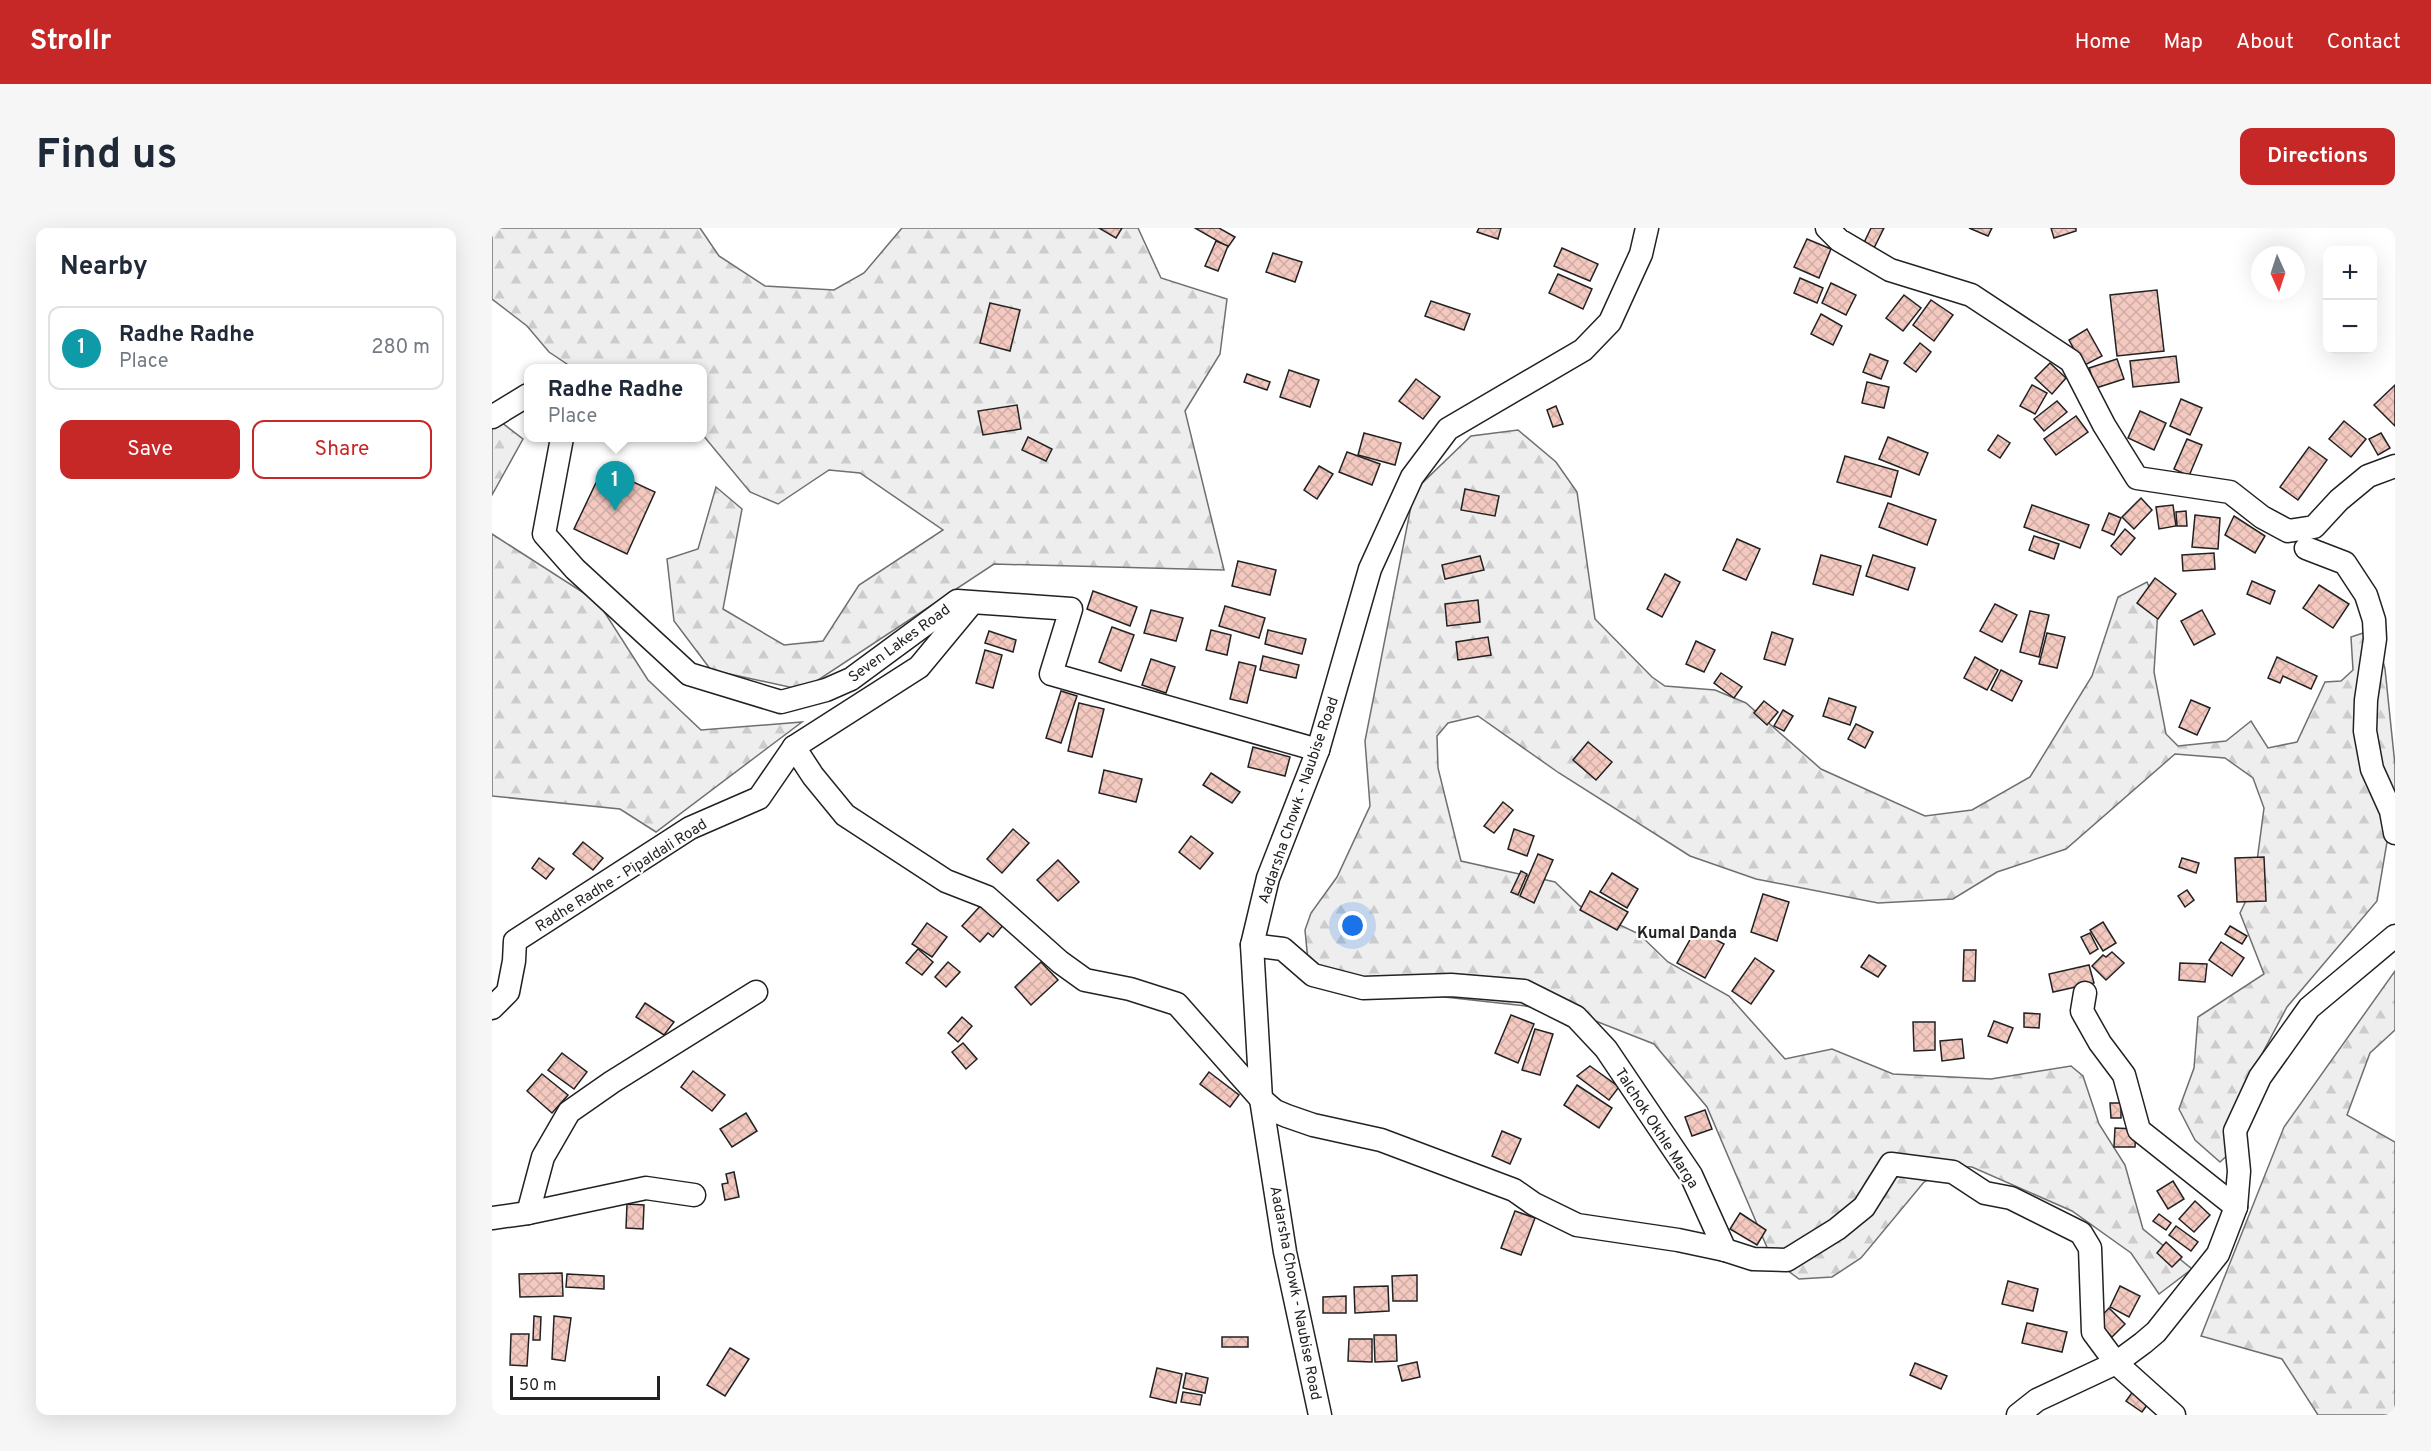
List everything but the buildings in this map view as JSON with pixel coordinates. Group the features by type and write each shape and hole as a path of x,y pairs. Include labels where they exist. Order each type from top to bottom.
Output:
{"street":[{"name":"Aadarsha Chowk - Naubise Road","path":"1320,1415 1285,1252 1261,1099 1252,945 1268,878 1318,750 1370,569 1412,477 1448,429 1583,350 1610,322 1641,254 1647,228"},
{"path":"1827,228 1839,240 1890,270 1971,295 2071,361 2104,425 2137,478 2230,492 2262,517 2288,531 2313,527 2339,500 2368,476 2395,466"},
{"path":"492,417 524,397"},
{"name":"Seven Lakes Road","path":"561,442 544,534 575,569 689,674 781,702 826,690 851,679 957,601 1071,609 1051,674 1318,750"},
{"path":"2306,548 2345,563 2366,595 2374,620 2375,639 2366,699 2365,731 2372,769 2391,811 2395,833"},
{"name":"Radhe Radhe - Pipaldali Road","path":"492,1008 508,992 515,941 690,828 759,798 794,747 919,667 972,603"},
{"path":"794,747 813,776 845,815 946,881 987,897 1060,962 1085,980 1130,989 1177,1004 1261,1099 1275,1111 1313,1125 1381,1140 1514,1190 1534,1204 1577,1225 1668,1238 1725,1250 1753,1259 1787,1260 1837,1229 1864,1207 1891,1164 1953,1172 1985,1193 2011,1198 2081,1233 2090,1248 2093,1332 2116,1364 2174,1415"},
{"path":"2018,1415 2037,1400 2116,1364 2156,1332 2218,1254 2236,1207 2239,1171 2235,1131 2260,1077 2309,1008 2395,936"},
{"name":"Talchok Okhle Marga","path":"1252,945 1283,949 1313,975 1363,988 1451,985 1524,991 1576,1017 1606,1049 1691,1174 1725,1250"},
{"path":"528,1213 543,1157 569,1112 612,1082 756,992"},
{"path":"2085,993 2082,1011 2100,1043 2124,1075 2139,1130 2236,1207"},
{"path":"492,1218 528,1213 646,1188 694,1195"}],"green space":[{"path":"492,228 700,228 719,256 765,286 834,290 864,273 902,228 1138,228 1161,278 1227,299 1220,354 1185,411 1224,570 994,564 803,690 711,670 674,621 667,559 698,549 716,487 742,509 723,609 784,645 823,641 859,585 943,530 860,473 829,470 778,504 750,492 707,440 707,364 567,364 549,352 527,326 492,299"},
{"path":"492,419 497,419 523,439 492,495"},
{"path":"1518,430 1556,462 1577,492 1595,619 1652,677 1665,686 1715,690 1746,703 1821,769 1925,816 1972,810 2030,777 2092,676 2118,597 2147,582 2158,609 2154,672 2166,734 2178,746 2226,741 2251,721 2268,748 2297,742 2325,682 2341,681 2353,670 2351,637 2375,629 2385,669 2395,765 2395,795 2377,901 2287,1007 2262,1054 2234,1149 2220,1162 2195,1140 2179,1109 2194,1068 2198,1017 2264,974 2240,913 2254,884 2264,808 2253,778 2225,758 2175,754 2066,849 1997,872 1953,899 1878,903 1756,879 1690,856 1559,773 1478,716 1448,723 1437,736 1438,768 1461,861 1555,882 1580,906 1639,934 1668,962 1729,996 1785,1059 1832,1049 1893,1074 1991,1079 2071,1066 2083,1076 2099,1124 2125,1165 2143,1229 2192,1269 2159,1294 2131,1253 2072,1211 1972,1167 1954,1166 1924,1182 1861,1258 1832,1277 1799,1279 1772,1259 1707,1107 1654,1044 1570,1011 1363,988 1308,961 1305,930 1311,913 1337,877 1370,806 1365,741 1414,491 1471,436"},
{"path":"492,534 598,602 648,680 701,730 802,722 656,832 620,809 492,796"},
{"path":"2395,971 2395,1030 2370,1053 2347,1115 2395,1142 2395,1415 2318,1415 2282,1359 2201,1336 2284,1127"}],"place":[{"name":"Radhe Radhe","path":"615,511"}],"district":[{"name":"Kumal Danda","path":"1687,932"}]}
